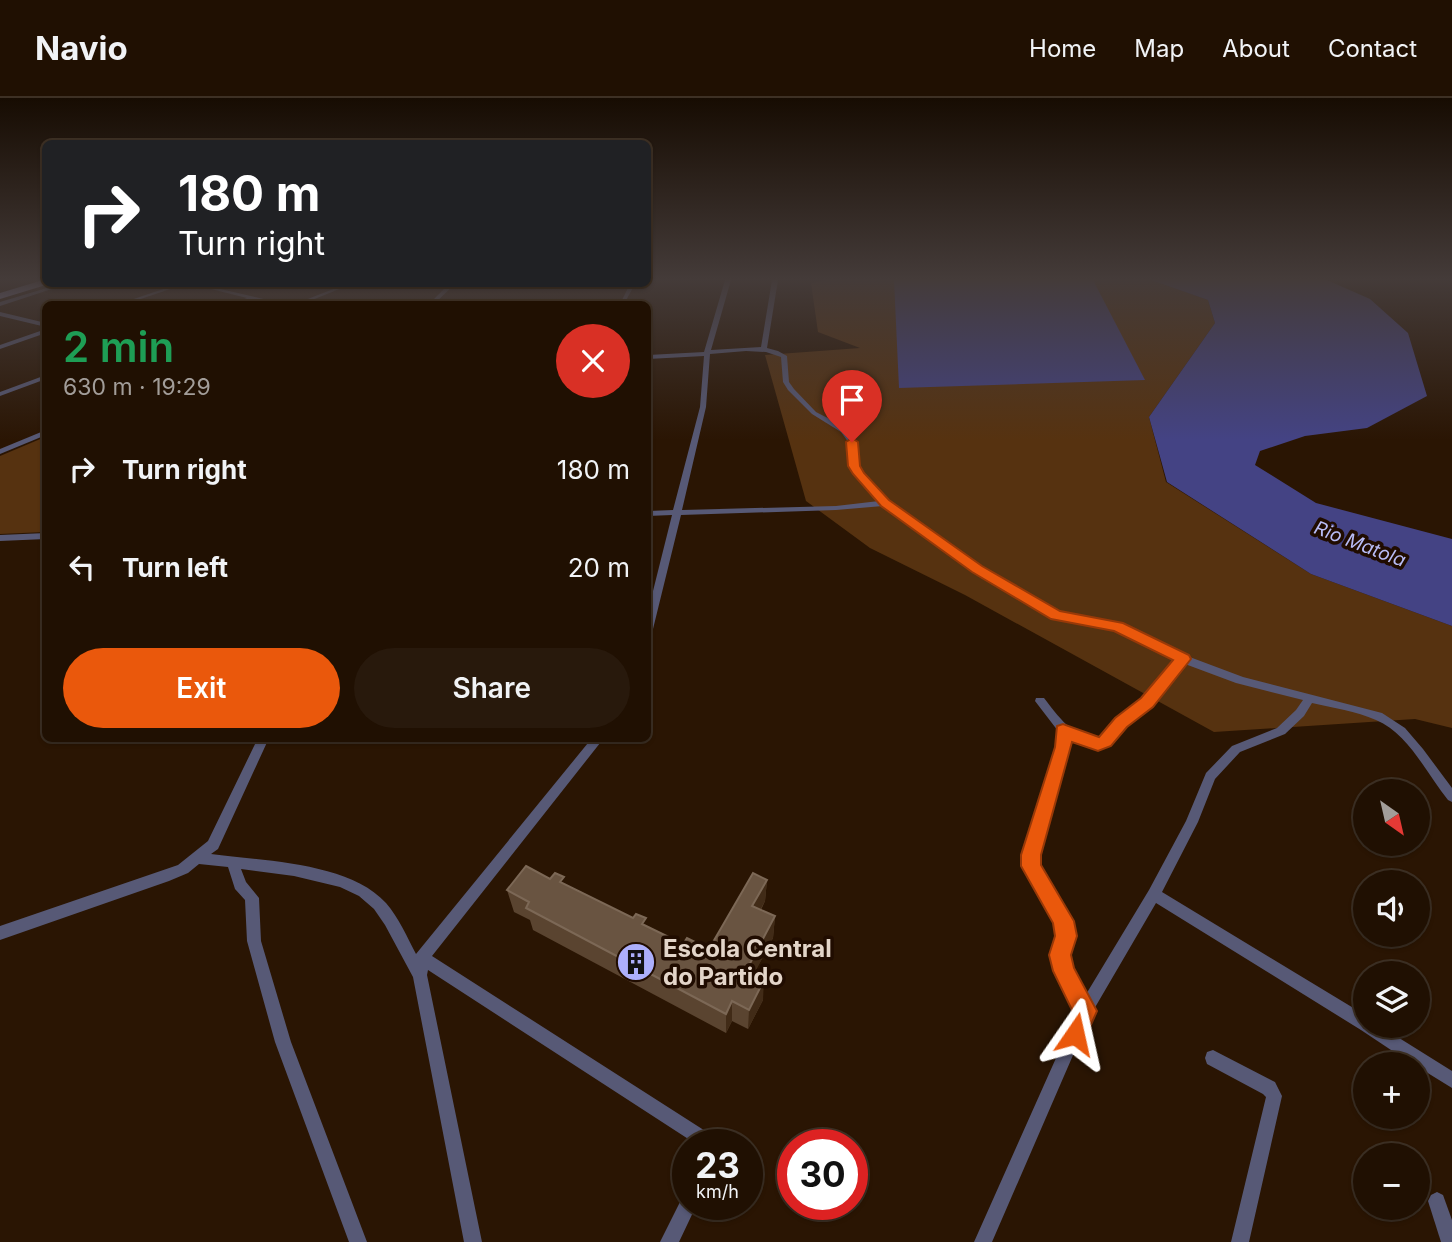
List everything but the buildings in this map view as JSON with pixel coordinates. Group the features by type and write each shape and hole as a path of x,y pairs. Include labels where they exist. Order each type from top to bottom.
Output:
{"street":[{"path":"0,347 39,333"},
{"path":"651,617 703,407 707,353 713,333"},
{"path":"764,350 767,333"},
{"path":"651,357 764,350 784,356 786,382 791,390 814,413 844,430 853,443 854,466 885,503 977,569 1056,615 1118,627 1183,659 1240,680 1391,722 1403,732 1452,797"},
{"path":"0,394 42,378"},
{"path":"0,452 42,434"},
{"path":"651,513 836,508 885,503"},
{"path":"0,538 42,536"},
{"path":"1040,701 1063,730 1090,743 1105,742 1121,723 1147,703 1183,659"},
{"path":"983,1242 1085,1011 1154,894 1192,822 1210,776 1236,748 1281,731 1300,713 1309,699"},
{"path":"1063,730 1063,747 1031,855 1031,866 1063,921 1066,936 1060,955 1085,1011"},
{"path":"0,933 164,877 198,858 212,845 262,742"},
{"path":"421,967 596,742"},
{"path":"198,858 294,868 363,893 379,905 421,967 473,1242"},
{"path":"233,863 240,885 252,898 254,941 283,1042 358,1242"},
{"path":"1154,894 1353,1017"},
{"path":"421,967 686,1129"},
{"path":"1386,1038 1452,1080"},
{"path":"1213,1058 1269,1088 1274,1096 1240,1242"},
{"path":"1437,1201 1450,1242"},
{"path":"669,1242 680,1220"}],"shaded area":[{"path":"822,333 1208,333 1149,417 1166,482 1311,574 1452,626 1452,728 1415,719 1214,732 965,595 870,548 806,501 765,355 860,348"},
{"path":"42,438 42,532 0,534 0,456"}],"water":[{"path":"896,333 1121,333 1145,380 899,388"},
{"name":"Rio Matola","path":"1208,333 1408,333 1427,396 1367,428 1305,436 1260,451 1255,465 1316,503 1452,539 1452,626 1311,574 1167,482 1149,417"}],"place":[{"name":"Escola Central do Partido","path":"636,962"}],"route":[{"path":"852,442 855,451 854,466 885,503 977,569 1056,615 1118,627 1183,659 1147,703 1121,723 1105,742 1090,743 1063,730 1063,747 1031,855 1031,866 1063,921 1066,936 1060,955 1064,971 1085,1011 1075,1034"}]}
